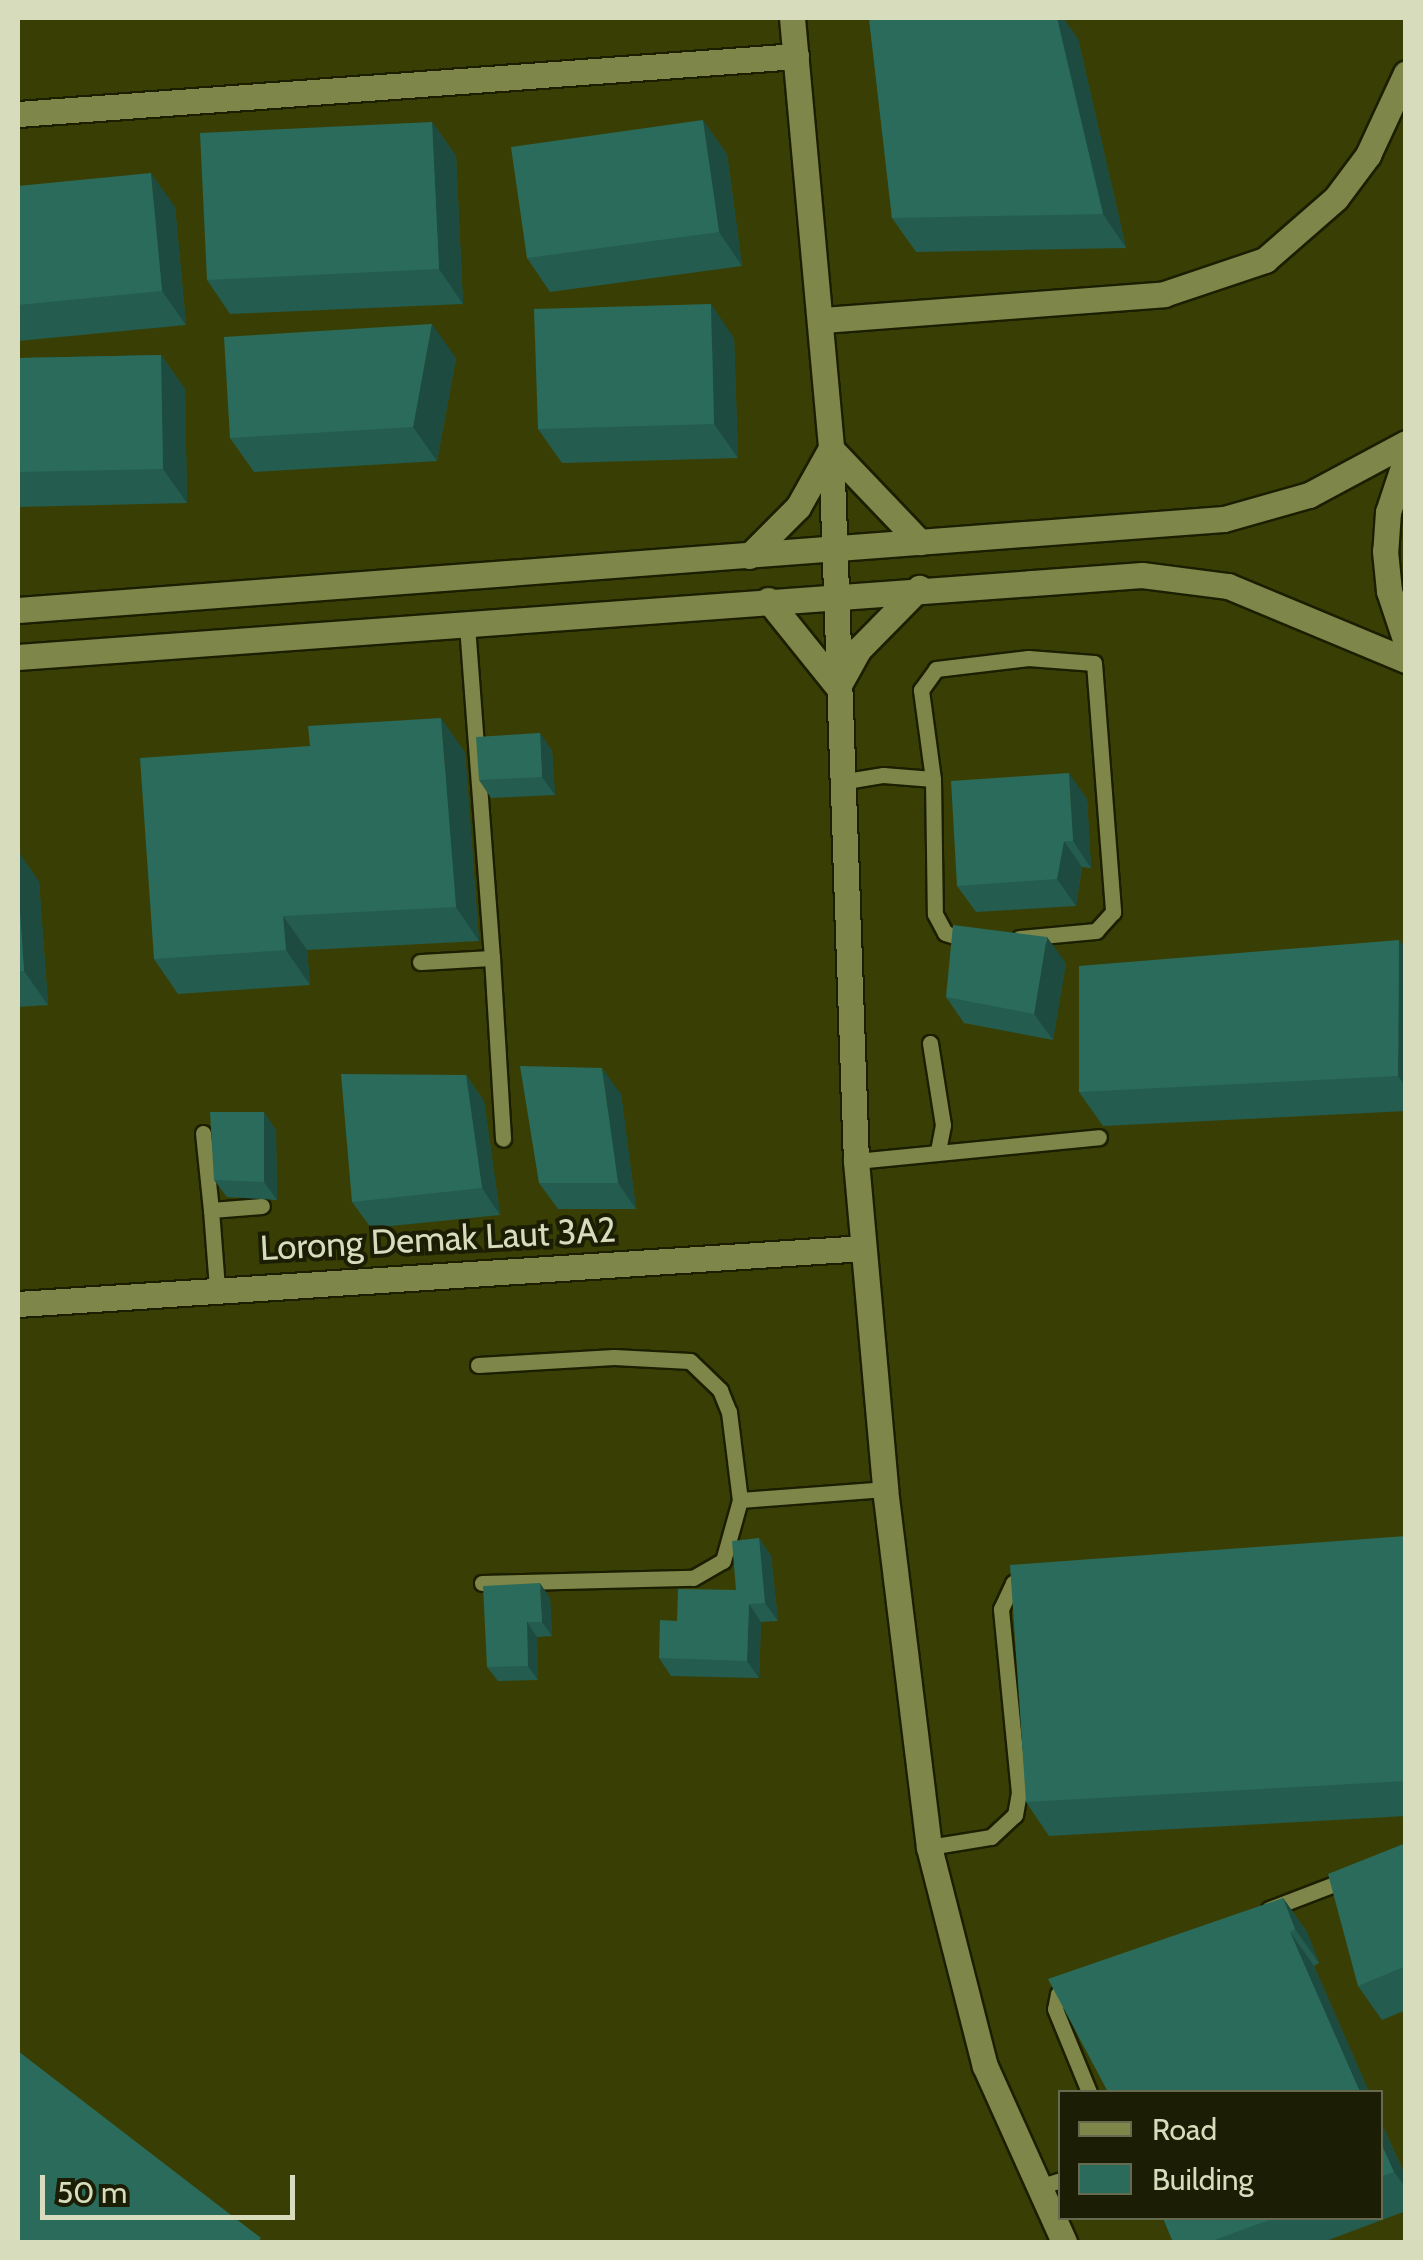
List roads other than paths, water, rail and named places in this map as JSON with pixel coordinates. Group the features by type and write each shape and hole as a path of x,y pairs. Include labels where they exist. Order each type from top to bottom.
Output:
{"street":[{"path":"792,18 831,449 856,1161 885,1490 929,1847 985,2066 1048,2184 1064,2242"},
{"path":"18,114 796,56"},
{"path":"822,320 1164,294 1265,260 1336,198 1368,155 1406,73"},
{"path":"18,610 1224,518 1309,495 1406,443"},
{"path":"831,449 920,542"},
{"path":"749,556 798,507 831,449"},
{"path":"1406,458 1388,512 1385,551 1389,591 1406,642"},
{"path":"18,657 918,588 1142,575 1187,578 1272,601 1406,660"},
{"path":"838,687 858,648 918,588"},
{"path":"768,600 838,687"},
{"name":"Lorong Demak Laut 3A2","path":"18,1304 863,1248"}],"lane":[{"path":"467,624 503,1139"},
{"path":"1028,658 1094,663 1109,804 1110,922 1096,931 977,941 944,933 935,914 930,865 933,779 922,690 928,674 1028,658"},
{"path":"840,782 884,774 933,779"},
{"path":"420,962 492,958"},
{"path":"930,1042 943,1125 938,1150"},
{"path":"203,1132 217,1288"},
{"path":"856,1161 1099,1137"},
{"path":"211,1210 262,1206"},
{"path":"478,1365 614,1356 690,1361 720,1390 730,1412 740,1500 722,1561 693,1578 482,1583"},
{"path":"740,1500 885,1490"},
{"path":"929,1847 991,1837 1015,1815 1019,1793 1001,1609 1013,1583 1047,1576"},
{"path":"1248,1917 1371,1870"},
{"path":"1088,1978 1062,1988 1055,2010 1088,2090"}]}
